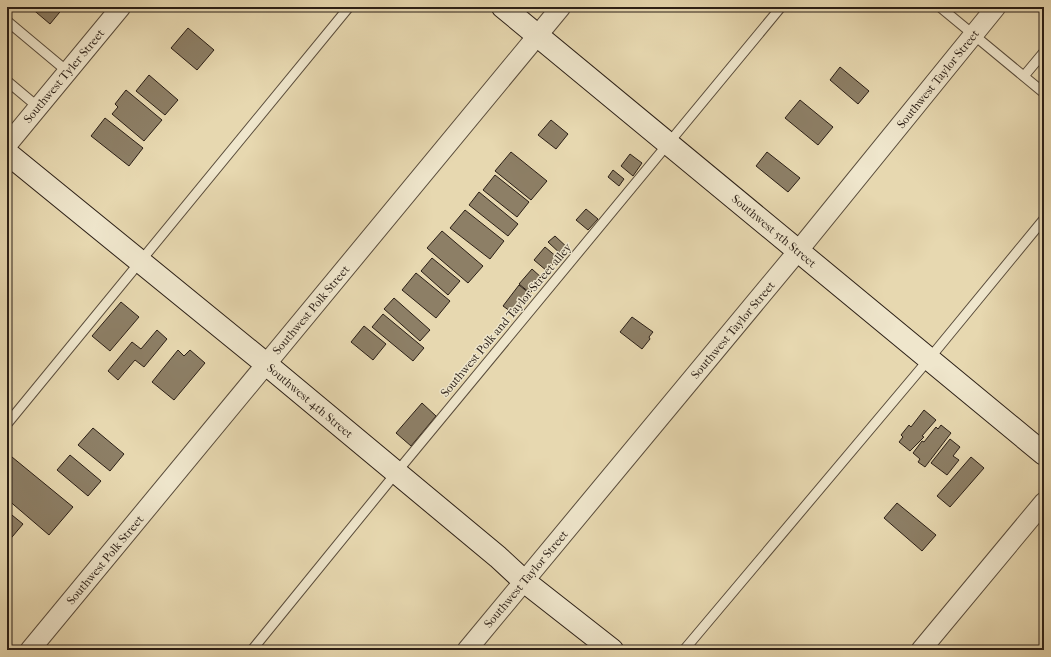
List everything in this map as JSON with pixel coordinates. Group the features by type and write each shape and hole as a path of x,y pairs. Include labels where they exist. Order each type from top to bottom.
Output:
{"street":[{"name":"Southwest Tyler Street","path":"7,145 121,7"},
{"name":"Southwest 5th Street","path":"503,7 1044,454"},
{"name":"Southwest Polk Street","path":"30,650 561,7"},
{"name":"Southwest Taylor Street","path":"467,650 798,251 996,7"},
{"name":"Southwest 4th Street","path":"7,152 266,364 498,557 524,581 612,650"},
{"path":"921,650 1044,502"}],"lane":[{"path":"7,424 349,7"},
{"name":"Southwest Polk and Taylor Street alley","path":"252,650 396,473 781,7"},
{"path":"940,7 1044,93"},
{"path":"7,21 68,72"},
{"path":"1024,76 1044,52"},
{"path":"7,81 38,107"},
{"path":"684,650 929,359 1044,219"}],"building":[{"path":"30,7 64,7 50,24"},
{"path":"188,28 214,50 197,70 171,48"},
{"path":"840,67 869,91 858,104 830,80"},
{"path":"149,75 178,100 165,115 136,91"},
{"path":"126,90 162,120 144,141 112,114 118,107 115,104"},
{"path":"800,100 833,127 818,145 785,118"},
{"path":"105,118 143,148 129,166 91,136"},
{"path":"551,120 568,134 556,149 538,135"},
{"path":"511,152 547,181 531,200 495,171"},
{"path":"767,152 800,178 788,192 756,166"},
{"path":"630,154 642,163 633,176 621,166"},
{"path":"613,170 624,179 619,186 608,177"},
{"path":"495,175 529,202 517,217 483,190"},
{"path":"479,192 518,224 508,236 469,205"},
{"path":"586,209 598,219 588,230 576,220"},
{"path":"465,210 504,241 490,259 450,228"},
{"path":"442,231 483,266 468,283 427,248"},
{"path":"555,236 570,250 564,257 548,242"},
{"path":"545,247 558,258 547,271 534,260"},
{"path":"432,258 460,281 448,295 421,271"},
{"path":"532,269 543,279 530,293 519,284"},
{"path":"416,273 450,301 436,318 402,290"},
{"path":"519,285 529,293 514,314 503,306"},
{"path":"394,298 430,330 420,341 384,309"},
{"path":"121,302 139,317 110,351 92,336"},
{"path":"383,314 424,348 413,361 372,327"},
{"path":"632,317 653,332 649,337 650,339 642,349 620,332"},
{"path":"364,326 386,344 373,360 351,342"},
{"path":"157,330 167,339 144,367 135,360 118,380 108,371 132,342 141,349"},
{"path":"178,350 184,356 190,350 205,363 174,400 152,382"},
{"path":"422,403 436,416 411,446 396,433"},
{"path":"924,410 936,420 922,436 924,437 910,451 899,442 903,437 901,435 909,425 911,427"},
{"path":"941,425 951,433 925,467 918,462 920,459 913,453 922,441 924,442 936,427 938,429"},
{"path":"93,428 124,454 110,471 78,445"},
{"path":"950,439 960,447 953,456 959,460 947,475 931,463"},
{"path":"70,455 101,481 88,496 57,470"},
{"path":"12,457 73,507 49,535 7,499 7,462"},
{"path":"971,457 984,468 950,507 937,496"},
{"path":"897,503 936,535 922,551 884,518"},
{"path":"7,511 23,524 7,543"}]}
